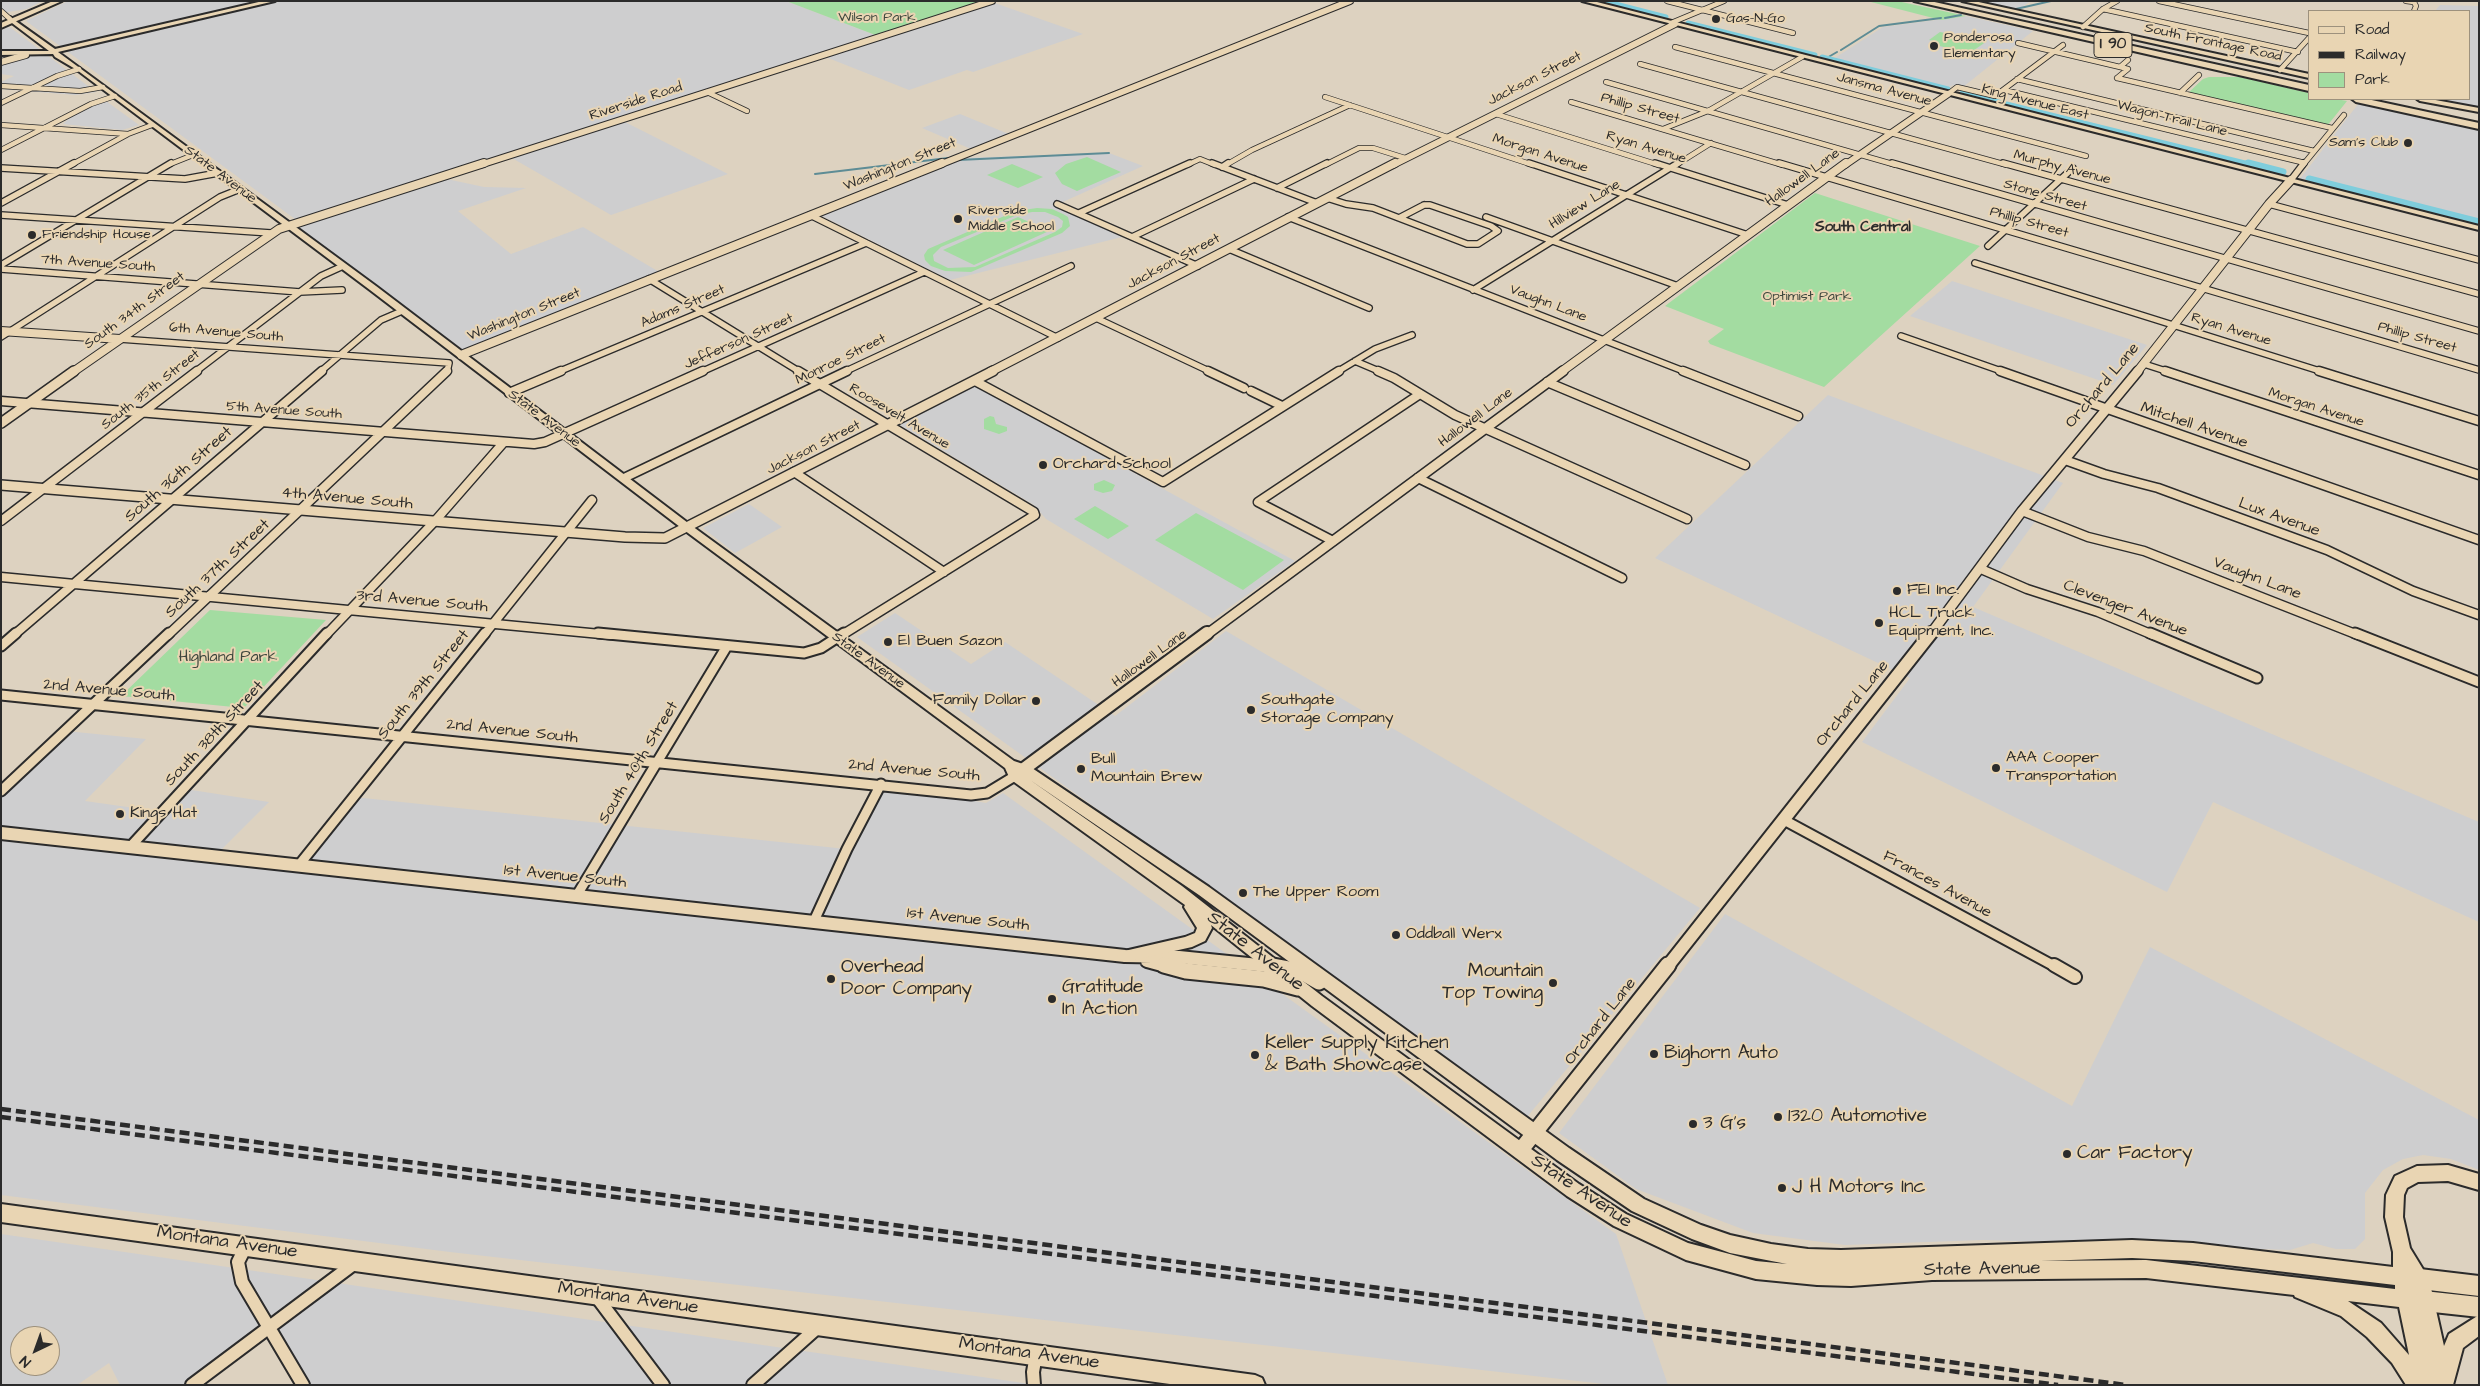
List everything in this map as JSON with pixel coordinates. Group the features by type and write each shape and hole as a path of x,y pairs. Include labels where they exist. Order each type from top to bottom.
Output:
{"highway":[{"name":"I 90","path":"1918,1 2308,88"},
{"name":"I 90","path":"1943,1 2308,82"},
{"path":"2361,100 2479,126"},
{"path":"2389,100 2479,120"}],"main road":[{"path":"11,20 59,1"},
{"path":"1,53 26,55 55,52 272,1"},
{"name":"King Avenue East","path":"1585,1 2479,228"},
{"name":"South Frontage Road","path":"1965,1 2308,76"},
{"path":"2,12 19,12 49,4"},
{"path":"1,25 21,27 23,20 49,4"},
{"path":"1,25 38,6"},
{"name":"State Avenue","path":"11,20 55,52 58,57 79,69 193,156 461,354 563,434 1016,770 1176,890 1309,994 1520,1151 1597,1207 1641,1231 1700,1255 1756,1270 1851,1277 1932,1271 2114,1268 2183,1272 2416,1300"},
{"path":"2425,100 2479,110"},
{"name":"State Avenue","path":"1016,770 1204,891 1535,1133 1638,1205 1698,1233 1730,1244 1771,1253 1841,1260 2132,1249 2193,1252 2411,1278"},
{"path":"1126,956 1187,943 1195,940 1204,932 1205,928 1202,922 1176,890"},
{"path":"2444,1385 2402,1252 2394,1204 2395,1195 2401,1182 2411,1175 2432,1172 2457,1175 2479,1182"},
{"name":"Montana Avenue","path":"1,1213 1254,1385"},
{"path":"2411,1278 2479,1286"},
{"path":"2277,1283 2334,1304 2356,1316 2385,1339 2403,1361 2416,1385"},
{"path":"2416,1300 2479,1307"},
{"path":"2416,1300 2425,1385"},
{"path":"2444,1385 2446,1367 2456,1341 2479,1324"}],"street":[{"name":"Riverside Road","path":"288,226 992,1"},
{"name":"Washington Street","path":"461,354 1350,1"},
{"path":"1667,1 1794,33"},
{"name":"Jackson Street","path":"688,528 1405,158 1449,138 1673,24 1706,11 1724,1"},
{"path":"2083,27 2103,9 2117,1"},
{"path":"2159,1 2308,33"},
{"path":"2406,1 2414,2"},
{"path":"2103,9 2298,52"},
{"path":"2,12 11,20"},
{"path":"2280,70 2308,39"},
{"path":"2018,43 2128,69 2117,78 2332,128"},
{"path":"2004,90 2063,45"},
{"name":"Jansma Avenue","path":"1675,48 2086,156"},
{"path":"3,61 13,54"},
{"path":"3,61 26,55"},
{"path":"1663,129 1708,111 1802,57"},
{"path":"2120,67 2128,60"},
{"name":"Murphy Avenue","path":"1640,64 2479,294"},
{"path":"1,103 61,74 79,69"},
{"path":"2180,93 2199,75"},
{"path":"2017,79 2314,151"},
{"name":"Stone Street","path":"1606,82 2479,331"},
{"path":"1,86 80,91 103,87"},
{"name":"Hallowell Lane","path":"1016,770 1333,541 1788,205 1919,112 1957,88 1990,96 1995,96 2004,90"},
{"name":"Wagon Trail Lane","path":"2004,90 2305,163"},
{"path":"707,92 747,111"},
{"path":"1,150 91,104 115,96"},
{"name":"Morgan Avenue","path":"1325,97 1748,236"},
{"name":"Phillip Street","path":"1571,102 2479,370"},
{"path":"1222,167 1252,150 1350,105"},
{"name":"Ryan Avenue","path":"1496,114 1788,205"},
{"name":"Orchard Lane","path":"1520,1151 1908,665 1981,569 2022,511 2175,326 2269,204 2344,115"},
{"path":"1,125 128,134"},
{"path":"1,203 128,134 152,125"},
{"name":"Hillview Lane","path":"1473,290 1711,143"},
{"path":"1277,188 1359,148 1373,148 1405,158"},
{"path":"1,265 179,160 193,156"},
{"path":"1078,213 1200,159 1317,203"},
{"path":"1,168 193,179 218,173"},
{"path":"1988,246 2073,168"},
{"path":"1132,237 1254,179"},
{"path":"1,337 5,331 97,276 173,226 220,197 240,189"},
{"path":"1327,198 1346,204 1367,206 1399,218 1471,244 1478,244 1498,231 1491,226 1430,204 1424,205 1399,218"},
{"path":"1057,204 1198,266"},
{"path":"2269,204 2479,260"},
{"path":"1,215 271,233"},
{"path":"810,215 1058,338"},
{"path":"1486,217 1678,286"},
{"name":"Vaughn Lane","path":"1288,218 1798,416"},
{"name":"South 34th Street","path":"1,423 271,233 288,226"},
{"name":"Adams Street","path":"509,393 866,243"},
{"path":"1229,250 1369,308"},
{"name":"Ryan Avenue","path":"1976,263 2479,421"},
{"name":"South 35th Street","path":"1,521 300,292 322,276 343,266"},
{"name":"Monroe Street","path":"624,478 988,303 1071,266"},
{"name":"7th Avenue South","path":"1,269 300,292 342,290"},
{"name":"Jefferson Street","path":"563,434 924,272"},
{"name":"Roosevelt Avenue","path":"649,279 819,384 1034,512"},
{"name":"South 36th Street","path":"1,646 381,320 402,311"},
{"path":"1096,318 1282,406"},
{"name":"6th Avenue South","path":"5,331 449,363"},
{"path":"975,381 1163,482 1375,349 1412,334"},
{"name":"Mitchell Avenue","path":"1901,336 2106,410 2479,540"},
{"path":"1355,361 1394,378 1455,415 1687,519"},
{"name":"South 37th Street","path":"1,792 385,432 446,372 449,363"},
{"name":"Morgan Avenue","path":"2144,364 2479,475"},
{"path":"1547,382 1745,465"},
{"path":"1333,541 1258,502 1420,394"},
{"name":"5th Avenue South","path":"1,401 534,444 545,442 563,434"},
{"name":"South 38th Street","path":"130,847 348,611 435,521 504,442"},
{"name":"Lux Avenue","path":"2065,460 2104,474 2158,488 2327,550 2413,590 2479,615"},
{"path":"794,472 944,572"},
{"path":"1418,478 1622,578"},
{"name":"4th Avenue South","path":"1,485 659,539 688,528"},
{"name":"South 39th Street","path":"299,865 592,500"},
{"name":"Vaughn Lane","path":"2022,511 2088,538 2144,551 2479,682"},
{"name":"3rd Avenue South","path":"1,578 74,583 208,598 804,653 821,648 1032,518 1035,515 1034,512"},
{"name":"Clevenger Avenue","path":"1981,569 2028,590 2098,612 2258,678"},
{"name":"South 40th Street","path":"578,895 727,646"},
{"name":"2nd Avenue South","path":"1,695 880,784 971,795 987,793 1016,770"},
{"path":"814,921 847,849 880,784"},
{"name":"Frances Avenue","path":"1784,820 2075,978"},
{"name":"1st Avenue South","path":"1,833 1126,956 1179,957 1274,966 1306,974 1428,1055"},
{"name":"1st Avenue South","path":"1126,956 1186,970 1272,980 1309,994"},
{"path":"246,1246 238,1262 238,1273 268,1328 303,1385"},
{"path":"192,1385 357,1261"},
{"path":"594,1294 663,1385"},
{"path":"753,1385 820,1325"},
{"path":"1034,1385 1032,1372 1036,1355"}],"shaded area":[{"path":"1,1 43,1 27,9 8,12 1,16"},
{"path":"68,1 786,1 878,36 989,1 1083,34 973,72 967,70 909,90 818,54 619,119 728,174 611,215 505,154 433,176 484,187 526,188 458,211 511,254 583,227 666,276 470,355 297,228 295,219 26,21"},
{"path":"1972,1 2031,1 2016,11"},
{"path":"2440,5 2479,6 2479,107 2442,100 2470,100 2470,10 2436,10"},
{"name":"Ponderosa Elementary","path":"1966,16 2033,31 1963,87 1953,85 1943,91 1830,61 1883,27"},
{"path":"1,25 11,28 96,92 76,95 1,89 1,82 14,76 1,74"},
{"path":"106,101 139,125 122,130 63,124 76,112"},
{"path":"2359,103 2479,129 2479,225 2299,180"},
{"path":"960,114 1016,137 978,152 922,128"},
{"name":"Riverside Middle School","path":"1109,153 1143,166 1056,205 1126,236 950,280 818,214 960,158"},
{"path":"1952,281 2147,345 2113,385 1910,316"},
{"name":"Orchard School","path":"975,386 1295,561 1213,619 1046,519 1034,505 900,425"},
{"path":"1828,395 2063,483 1973,607 2479,822 2479,922 2213,802 2167,892 1862,742 1910,678 1655,558"},
{"path":"749,504 782,527 735,553 703,528"},
{"path":"895,613 971,664 1005,642 1115,716 1226,631 1700,908 1527,1117 857,637"},
{"path":"66,731 146,739 85,801 163,812 185,789 269,802 215,856 299,865 354,797 846,849 881,784 986,803 1003,793 1616,1234 1668,1385 1613,1385 450,1252 1,1195 1,784 9,785"},
{"path":"1725,914 2072,1106 2150,947 2479,1120 2479,1170 2451,1159 2423,1155 2403,1159 2383,1170 2365,1193 2365,1239 2355,1249 2336,1249 2313,1243 2290,1250 1983,1240 1845,1245 1753,1233 1636,1189 1559,1133"},
{"path":"1,1234 1037,1385 303,1385 268,1328 192,1385 120,1385 109,1363 77,1385 1,1385"}],"green space":[{"name":"Wilson Park","path":"786,1 989,1 878,36"},
{"path":"1867,1 1897,1 1966,16 1941,20"},
{"path":"1940,32 1950,34 1948,37 1965,41 1970,37 1987,41 1970,53 1935,45 1939,42 1929,40"},
{"path":"2209,77 2240,77 2308,93 2308,100 2347,101 2327,126 2188,93 2203,79"},
{"path":"1087,157 1121,172 1077,191 1062,184 1055,173 1066,164"},
{"path":"1012,164 1043,177 1018,188 987,175"},
{"name":"Optimist Park","path":"1815,193 1980,246 1824,387 1710,344 1708,341 1724,329 1665,306"},
{"path":"1037,208 1052,209 1068,217 1070,226 1062,233 971,272 945,271 931,266 925,260 924,255 928,249 1016,211","holes":["1045,212 1063,221 1062,227 1055,232 975,267 948,268 934,261 933,255 941,247 1017,215"]},
{"path":"1018,217 1049,231 974,265 943,250"},
{"path":"990,416 994,417 996,424 1007,427 1007,431 999,434 984,429 984,419"},
{"path":"1104,480 1115,485 1112,491 1103,493 1094,490 1094,484"},
{"path":"1095,506 1129,526 1108,539 1074,519"},
{"path":"1196,513 1284,560 1243,590 1155,540"},
{"name":"Highland Park","path":"210,610 326,620 244,708 121,696"}],"waterway":[{"path":"1604,1 1666,17"},
{"path":"2016,9 2051,1"},
{"path":"1945,18 1961,15"},
{"path":"1841,50 1879,26 1941,18"},
{"path":"1688,23 1815,55"},
{"path":"1825,59 1837,52"},
{"path":"1822,57 1948,89"},
{"path":"1962,93 2253,165"},
{"path":"958,160 1109,153"},
{"path":"815,174 948,158"},
{"path":"2248,163 2283,172"},
{"path":"2309,179 2479,222"}],"railway":[{"path":"1,1109 2126,1385"},
{"path":"1,1117 2058,1385"}],"place":[{"name":"Gas-N-Go","path":"1716,19"},
{"name":"Ponderosa Elementary","path":"1934,46"},
{"name":"Sam's Club","path":"2408,143"},
{"name":"Riverside Middle School","path":"958,219"},
{"name":"Friendship House","path":"32,235"},
{"name":"Orchard School","path":"1043,465"},
{"name":"FEI Inc.","path":"1897,591"},
{"name":"HCL Truck Equipment, Inc.","path":"1879,623"},
{"name":"El Buen Sazon","path":"888,642"},
{"name":"Family Dollar","path":"1036,701"},
{"name":"Southgate Storage Company","path":"1251,710"},
{"name":"AAA Cooper Transportation","path":"1996,768"},
{"name":"Bull Mountain Brew","path":"1081,769"},
{"name":"Kings Hat","path":"120,814"},
{"name":"The Upper Room","path":"1243,893"},
{"name":"Oddball Werx","path":"1396,935"},
{"name":"Overhead Door Company","path":"831,979"},
{"name":"Mountain Top Towing","path":"1553,983"},
{"name":"Gratitude In Action","path":"1052,999"},
{"name":"Bighorn Auto","path":"1654,1054"},
{"name":"Keller Supply Kitchen & Bath Showcase","path":"1255,1055"},
{"name":"1320 Automotive","path":"1778,1117"},
{"name":"3 G's","path":"1693,1124"},
{"name":"Car Factory","path":"2067,1154"},
{"name":"J H Motors Inc","path":"1782,1188"}],"district":[{"name":"South Central","path":"1863,228"}]}
